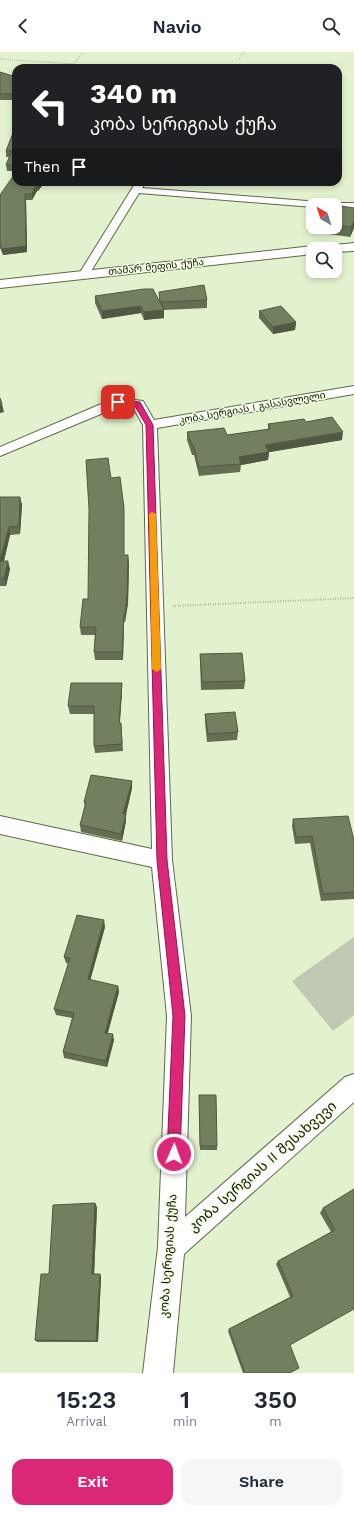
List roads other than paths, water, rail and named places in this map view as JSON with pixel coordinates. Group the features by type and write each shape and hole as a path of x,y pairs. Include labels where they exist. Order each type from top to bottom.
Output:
{"street":[{"path":"84,274 139,186 306,203"},
{"path":"342,205 354,206"},
{"path":"342,248 354,247"},
{"name":"თამარ მეფის ქუჩა","path":"0,284 306,251"},
{"name":"კობა სერგიას I გასასვლელი","path":"150,425 354,390"},
{"name":"კობა სერიგიას ქუჩა","path":"0,452 118,402 138,404 150,425 162,860 179,1016 171,1247 158,1373"},
{"path":"0,825 162,860"},
{"name":"კობა სერგიას II შესახვევი","path":"171,1247 354,1086"}]}
